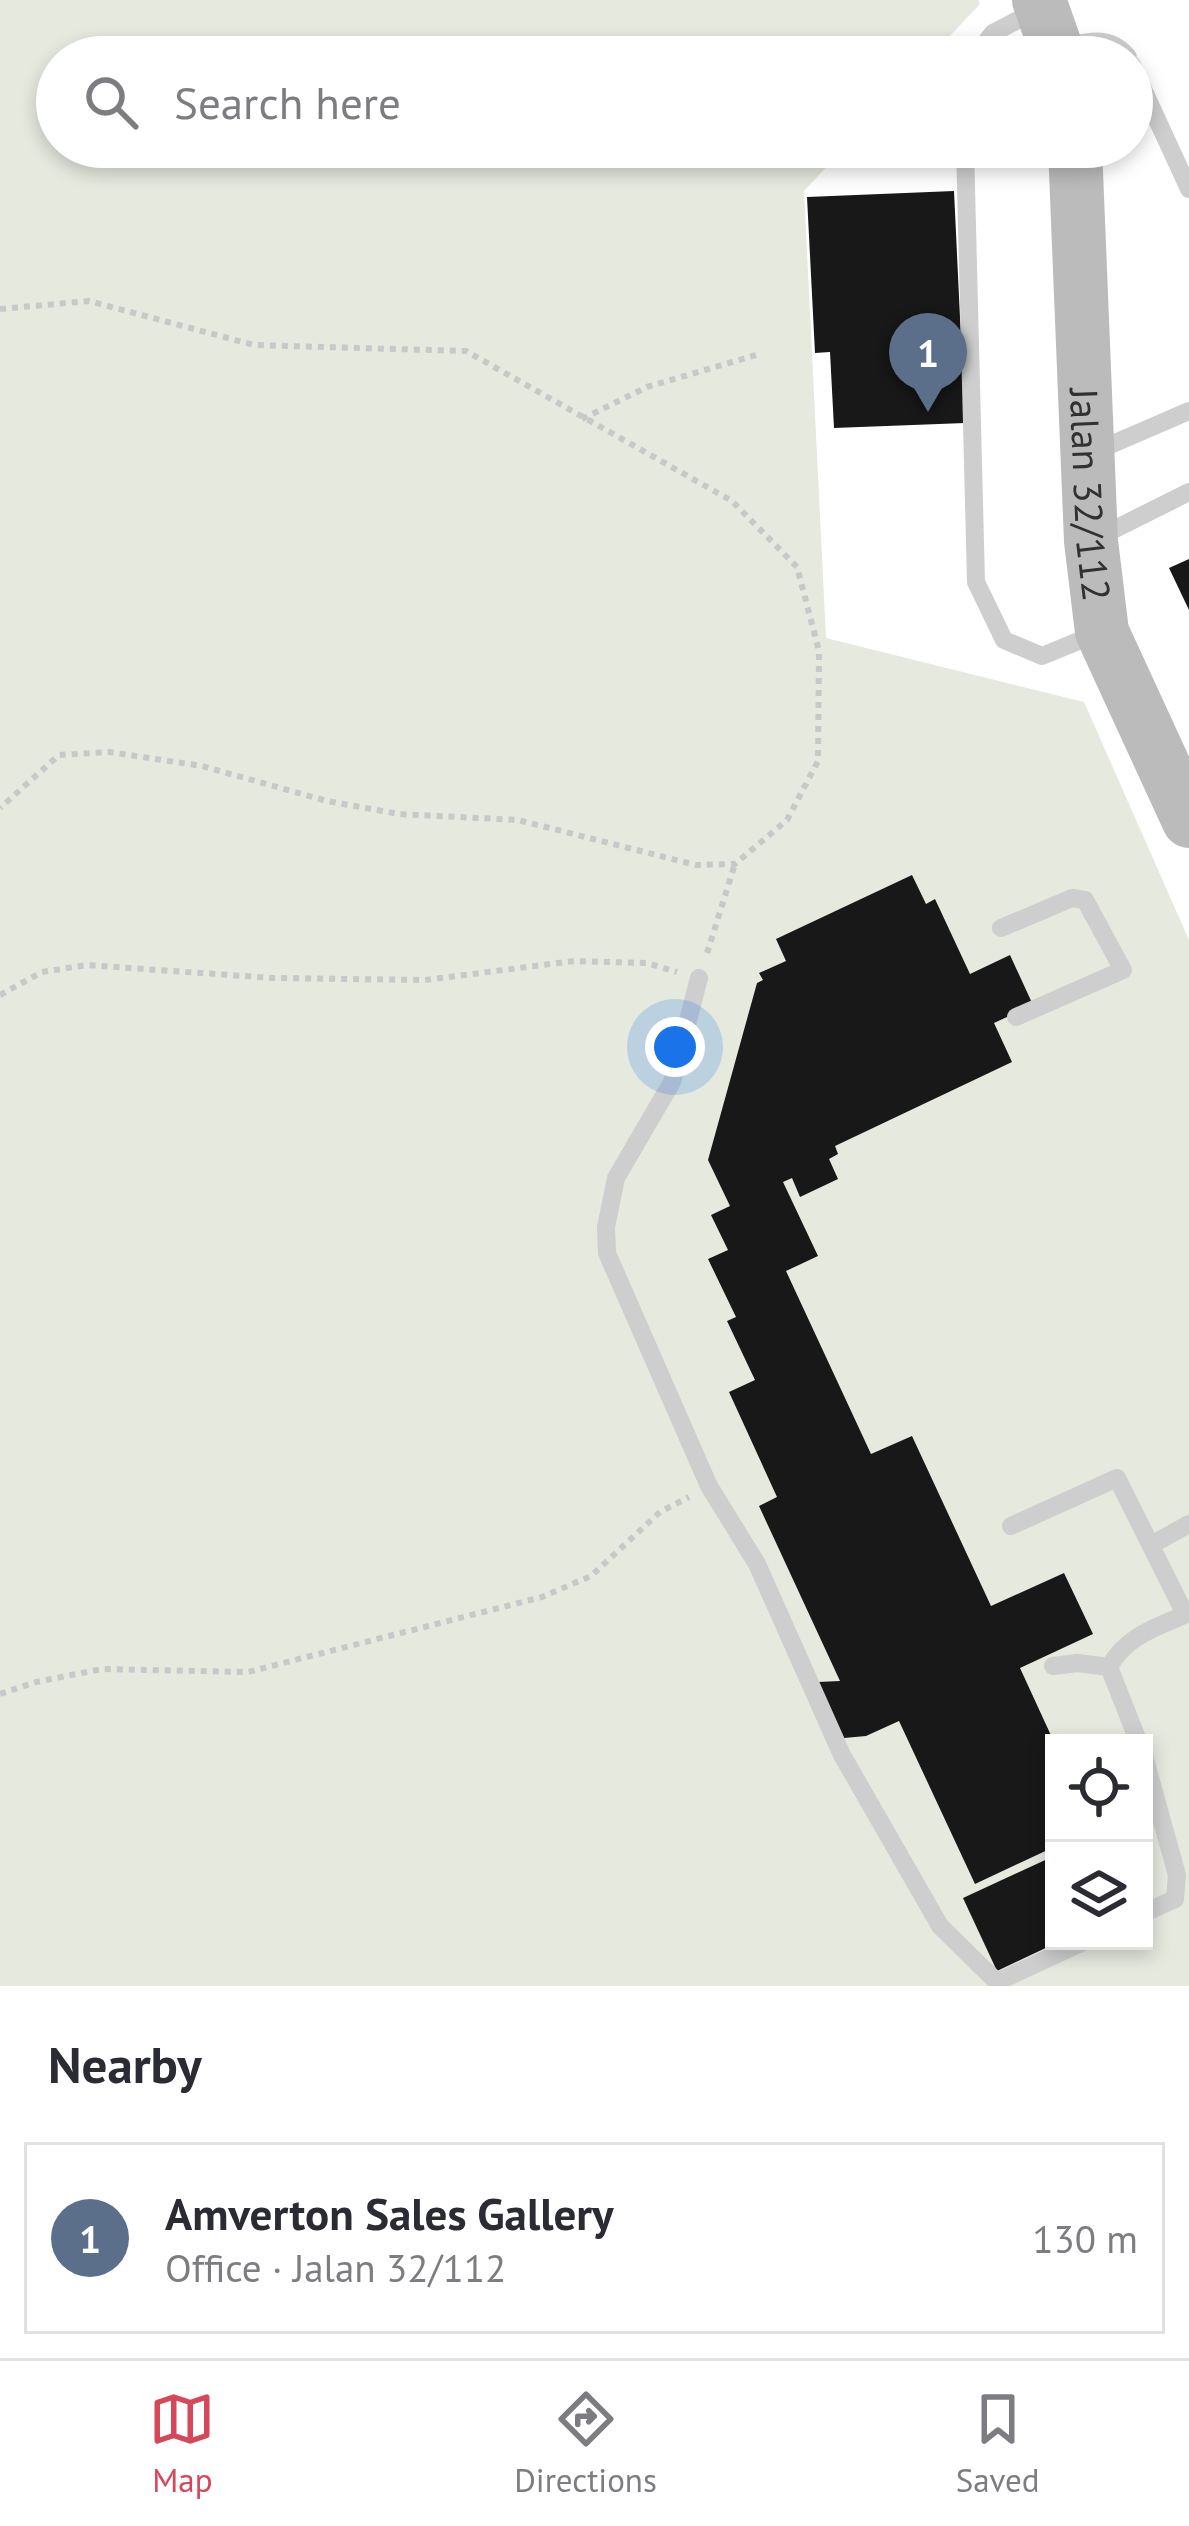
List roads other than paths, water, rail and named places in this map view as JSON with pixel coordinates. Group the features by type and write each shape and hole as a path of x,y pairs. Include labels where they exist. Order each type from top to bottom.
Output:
{"street":[{"name":"Jalan 32/112","path":"1076,168 1091,541 1102,632 1189,821"}],"lane":[{"path":"991,36 1049,28 1084,36"},
{"path":"1153,111 1189,189"},
{"path":"966,168 976,582 1004,640 1042,656 1102,632"},
{"path":"1088,455 1189,411"},
{"path":"1091,541 1189,493"},
{"path":"1001,928 1072,898 1085,900 1123,970 1016,1017"},
{"path":"699,978 672,1082 616,1178 606,1227 607,1253 709,1486 757,1564 842,1755 940,1926 997,1982 1066,1950"},
{"path":"1011,1526 1118,1478 1187,1614 1136,1637 1120,1648 1109,1667"},
{"path":"1151,1545 1189,1524"},
{"path":"1053,1666 1109,1667"},
{"path":"1109,1667 1135,1734"},
{"path":"1153,1788 1182,1905"}],"place":[{"name":"Amverton Sales Gallery","path":"928,412"}]}
